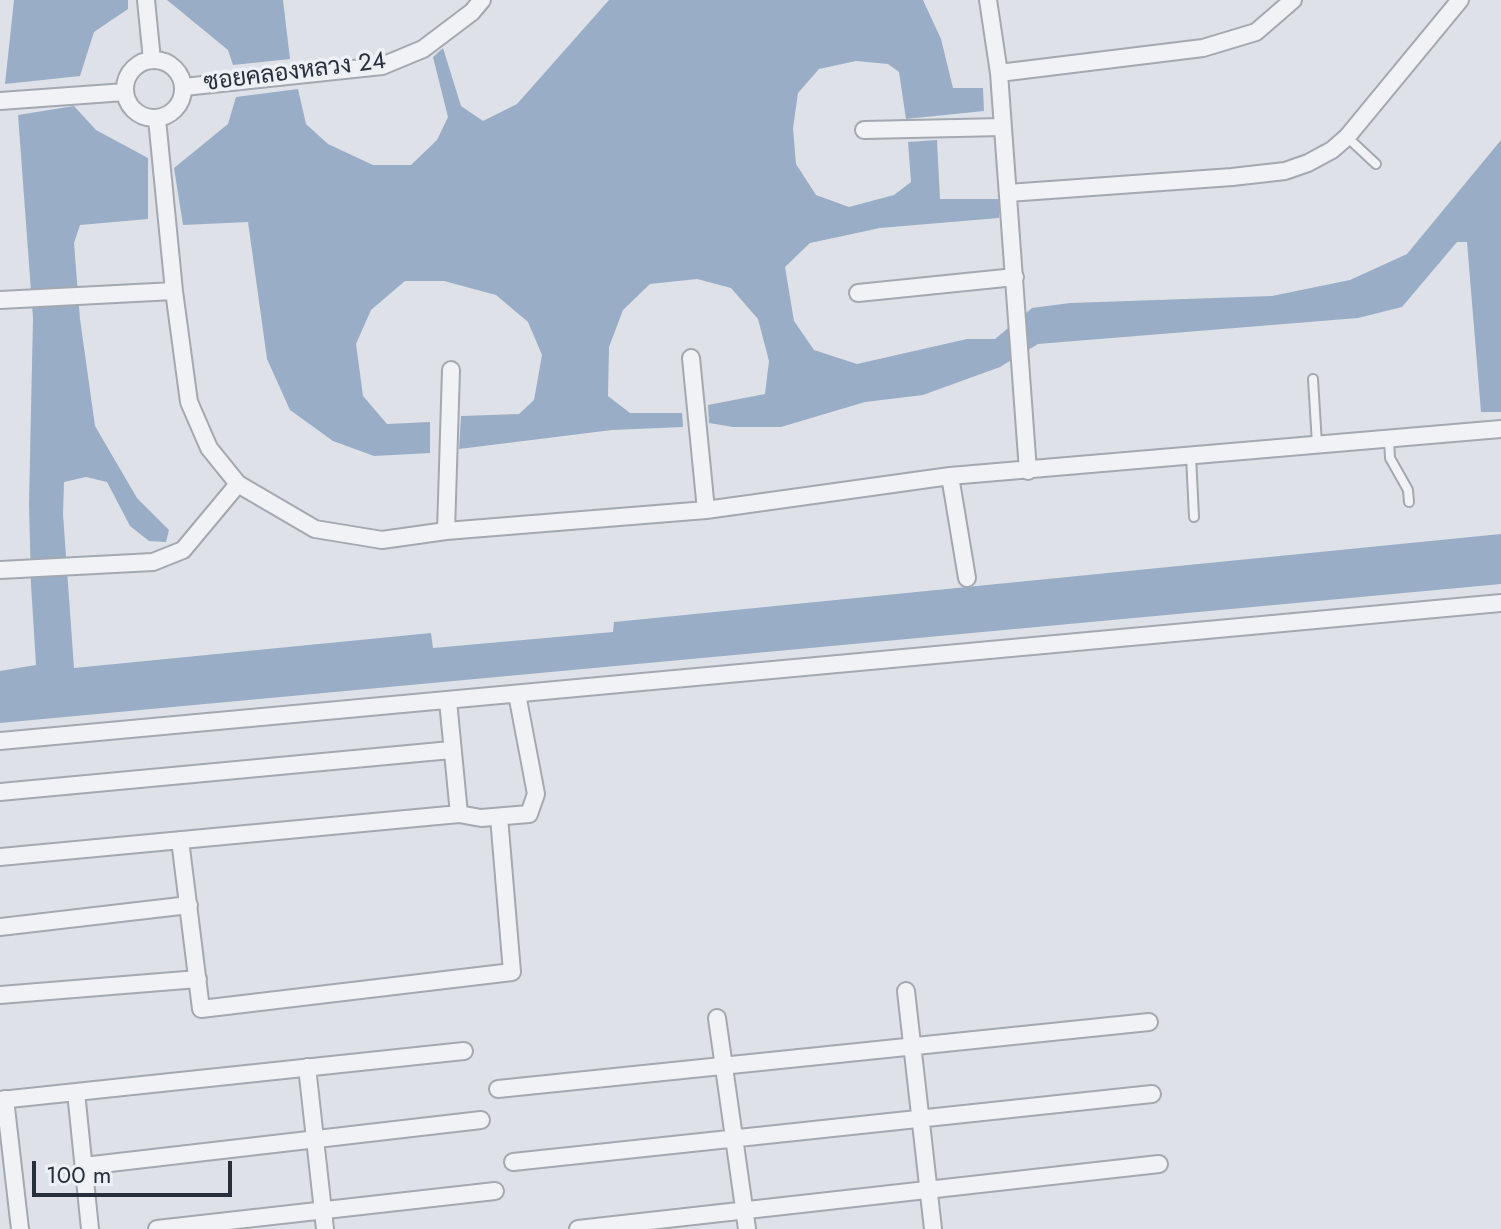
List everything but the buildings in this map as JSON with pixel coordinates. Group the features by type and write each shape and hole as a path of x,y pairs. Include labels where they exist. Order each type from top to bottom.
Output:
{"street":[{"path":"146,0 152,60 135,67 129,74 125,92 127,101 139,115 157,119 174,291 189,402 209,448 238,484 315,529 382,540 446,531 706,510 950,476 1501,429"},
{"name":"ซอยคลองหลวง 24","path":"184,87 382,66 423,49 472,12 482,0"},
{"path":"988,0 999,73 1028,471"},
{"path":"999,73 1203,48 1256,32 1293,0"},
{"path":"1008,193 1285,171 1332,150 1347,137 1460,0"},
{"name":"ซอยคลองหลวง 24","path":"152,60 170,64 177,70 184,87 180,105 157,119"},
{"path":"0,101 125,92"},
{"path":"864,130 1003,127"},
{"path":"858,293 1015,277"},
{"path":"0,300 174,291"},
{"path":"691,358 706,510"},
{"path":"446,531 451,370"},
{"path":"950,476 967,578"},
{"path":"0,570 153,562 183,550 238,484"},
{"path":"0,741 1501,603"},
{"path":"0,857 459,814 481,818 529,814 536,794 517,694"},
{"path":"448,701 459,814"},
{"path":"0,792 451,750"},
{"path":"180,840 201,1009 512,972 499,817"},
{"path":"0,927 189,905"},
{"path":"0,995 198,979"},
{"path":"906,991 933,1229"},
{"path":"717,1018 747,1229"},
{"path":"498,1089 1149,1022"},
{"path":"20,1229 7,1176 3,1100 464,1051"},
{"path":"307,1067 325,1229"},
{"path":"76,1092 90,1229"},
{"path":"513,1162 1152,1094"},
{"path":"84,1166 481,1120"},
{"path":"578,1229 1159,1164"},
{"path":"157,1229 495,1191"}],"lane":[{"path":"1347,137 1376,164"},
{"path":"1313,379 1317,445"},
{"path":"1389,440 1390,458 1408,490 1409,502"},
{"path":"1191,456 1194,517"}],"water":[{"path":"14,0 128,0 128,9 94,32 80,76 5,84"},
{"path":"167,0 283,0 290,59 233,65 228,50"},
{"path":"609,0 923,0 941,39 953,88 983,88 984,111 906,119 899,72 888,64 856,61 819,69 798,93 793,128 796,164 816,195 849,207 894,195 911,182 908,142 937,140 940,199 999,199 999,218 880,228 810,243 785,267 794,321 814,350 857,364 967,339 995,339 1032,308 1070,303 1272,296 1350,280 1407,254 1501,140 1501,412 1481,412 1467,242 1457,242 1402,307 1358,318 1038,344 1000,367 923,395 865,402 781,427 733,427 709,423 708,405 765,394 769,361 758,319 731,288 697,279 650,284 623,310 609,347 608,396 630,413 682,413 683,427 612,430 459,449 461,416 519,414 534,400 542,355 528,322 496,295 444,281 405,281 371,310 356,344 363,396 387,424 430,422 430,453 374,456 333,441 290,410 267,359 248,222 183,225 174,168 228,124 236,97 298,89 306,124 328,144 373,165 411,165 437,140 448,117 433,57 443,48 461,106 483,121 517,104"},
{"path":"74,106 96,130 148,158 148,219 80,225 74,243 80,319 95,426 137,498 169,530 166,542 149,541 130,526 107,482 86,477 64,482 63,514 74,668 431,633 433,648 613,632 614,622 1501,534 1501,584 0,723 0,671 36,665 29,503 33,318 18,115"}]}
